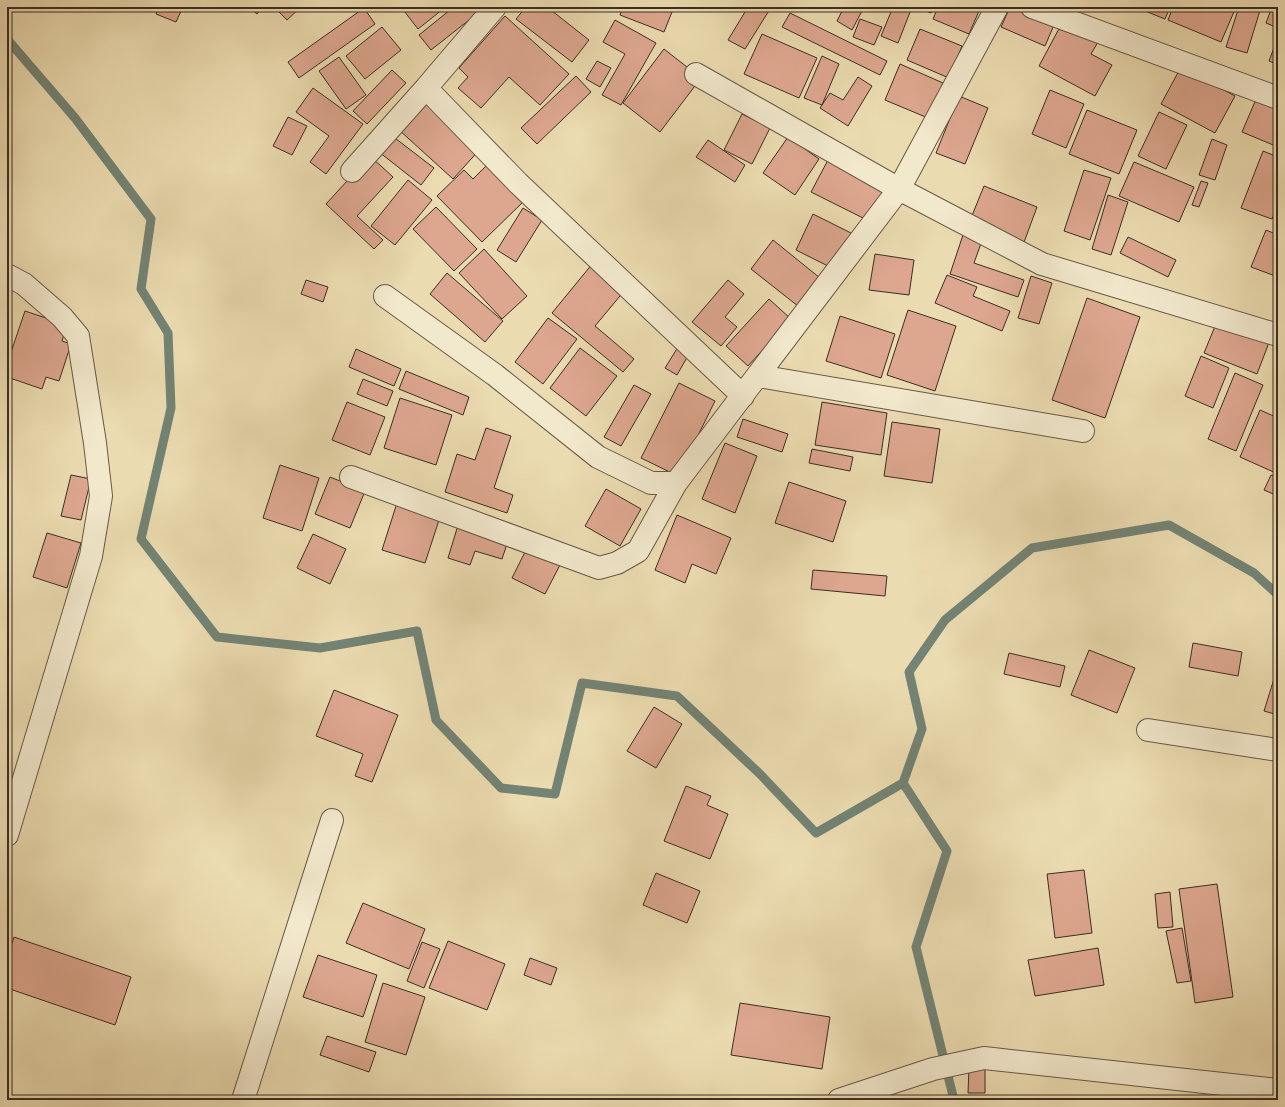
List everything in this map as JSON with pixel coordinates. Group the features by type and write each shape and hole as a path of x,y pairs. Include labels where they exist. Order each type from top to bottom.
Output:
{"street":[{"path":"351,477 599,568 617,563 638,551 676,483 898,189 996,7"},
{"path":"1032,7 1278,98"},
{"path":"352,171 426,88 492,8"},
{"path":"696,74 898,189 1042,264 1278,335"},
{"path":"426,88 518,183 743,396"},
{"path":"7,275 24,284 62,317 78,336 95,444 101,496 91,556 7,835"},
{"path":"385,296 495,375 598,457 650,483 676,483"},
{"path":"758,376 1083,431"},
{"path":"1148,730 1278,750"},
{"path":"243,1100 332,820"},
{"path":"839,1100 933,1069 984,1058 1278,1090"}],"building":[{"path":"159,7 183,7 176,22 156,14"},
{"path":"249,7 263,7 257,14"},
{"path":"274,7 301,7 287,20"},
{"path":"401,7 442,7 443,9 418,29"},
{"path":"448,7 481,7 483,9 431,50 419,35 450,10"},
{"path":"526,7 547,7 589,40 572,62 516,19"},
{"path":"623,7 674,7 664,32 620,15"},
{"path":"748,7 766,7 770,9 745,49 728,40"},
{"path":"844,7 864,7 852,30 837,21"},
{"path":"893,7 912,7 898,43 881,36"},
{"path":"916,7 933,7 931,13"},
{"path":"938,7 969,7 979,11 969,34 933,19"},
{"path":"1010,7 1054,25 1045,46 1001,27"},
{"path":"1135,7 1170,7 1165,19"},
{"path":"1173,7 1236,7 1221,42 1168,20"},
{"path":"1239,7 1261,7 1247,53 1226,47"},
{"path":"1272,7 1278,7 1278,28 1266,23"},
{"path":"364,8 375,24 299,78 288,62"},
{"path":"790,13 887,61 880,75 782,27"},
{"path":"505,16 569,74 540,105 509,77 481,108 458,88 468,77 459,68"},
{"path":"860,19 882,27 874,45 853,37"},
{"path":"615,20 656,43 621,105 602,95 625,54 603,42"},
{"path":"1062,23 1098,42 1091,54 1112,65 1095,96 1039,66"},
{"path":"382,27 401,50 365,79 346,56"},
{"path":"920,29 962,46 949,78 907,60"},
{"path":"762,34 817,58 799,98 744,74"},
{"path":"1278,37 1278,65 1269,61"},
{"path":"664,49 701,78 660,132 623,103"},
{"path":"822,56 839,64 822,105 804,98"},
{"path":"339,57 366,95 346,109 319,71"},
{"path":"597,61 611,68 600,87 586,79"},
{"path":"900,64 943,83 928,118 885,100"},
{"path":"1181,67 1235,96 1215,133 1161,104"},
{"path":"392,70 406,83 367,124 353,111"},
{"path":"576,76 591,92 537,144 521,128"},
{"path":"858,77 872,86 848,126 820,108 830,93 843,100"},
{"path":"313,88 363,124 326,174 310,162 329,136 296,112"},
{"path":"1050,90 1084,104 1066,148 1032,134"},
{"path":"427,96 482,147 453,179 398,129"},
{"path":"959,96 988,108 965,164 936,153"},
{"path":"1257,97 1278,105 1278,147 1242,132"},
{"path":"1087,110 1137,130 1119,174 1069,154"},
{"path":"1159,112 1187,125 1166,169 1138,156"},
{"path":"742,114 770,128 752,164 724,150"},
{"path":"288,117 307,126 292,155 273,146"},
{"path":"391,135 434,168 421,185 379,152"},
{"path":"788,137 819,159 795,195 763,173"},
{"path":"1212,139 1227,145 1215,180 1199,175"},
{"path":"708,140 745,165 735,182 696,157"},
{"path":"1263,151 1278,157 1278,203 1272,219 1241,208"},
{"path":"370,156 393,177 357,216 383,240 374,249 326,204"},
{"path":"828,160 886,189 869,221 811,192"},
{"path":"1134,162 1194,187 1179,222 1119,196"},
{"path":"487,165 523,202 482,242 437,196 464,170 473,179"},
{"path":"1084,170 1111,178 1090,240 1064,231"},
{"path":"408,180 432,200 395,245 371,226"},
{"path":"1201,181 1208,183 1199,207 1192,205"},
{"path":"984,186 1037,207 1023,245 969,223"},
{"path":"1108,195 1128,202 1111,255 1092,249"},
{"path":"436,207 477,249 454,271 413,229"},
{"path":"523,208 542,220 516,262 497,250"},
{"path":"813,214 853,234 836,270 796,250"},
{"path":"965,229 984,235 974,263 1024,280 1018,297 950,274"},
{"path":"1266,230 1278,235 1278,277 1251,267"},
{"path":"1128,237 1176,260 1168,277 1120,253"},
{"path":"773,240 825,282 803,310 751,269"},
{"path":"484,249 527,296 502,319 459,273"},
{"path":"875,254 914,260 909,295 869,290"},
{"path":"593,263 625,290 595,326 634,359 623,372 552,313"},
{"path":"447,273 503,321 485,342 430,294"},
{"path":"947,275 977,287 973,296 1010,311 1002,331 935,303"},
{"path":"1031,276 1052,283 1039,324 1018,318"},
{"path":"306,280 328,287 323,302 301,294"},
{"path":"728,280 744,294 725,317 737,327 721,346 692,322"},
{"path":"1087,298 1140,317 1105,418 1052,400"},
{"path":"769,299 791,319 748,366 726,346"},
{"path":"908,310 956,326 935,391 887,375"},
{"path":"25,311 67,325 62,341 71,344 59,381 46,377 42,389 7,377 7,364"},
{"path":"840,316 895,334 881,378 826,361"},
{"path":"548,318 577,339 543,384 515,362"},
{"path":"1218,319 1270,340 1257,374 1204,353"},
{"path":"678,347 689,354 677,375 665,368"},
{"path":"580,348 617,376 586,416 550,388"},
{"path":"356,349 401,369 394,386 349,367"},
{"path":"1201,356 1229,368 1213,408 1185,396"},
{"path":"406,371 469,397 463,415 399,389"},
{"path":"1235,373 1263,385 1236,451 1208,439"},
{"path":"363,379 393,391 387,406 357,394"},
{"path":"679,383 715,401 678,476 641,458"},
{"path":"634,385 651,394 621,446 604,437"},
{"path":"400,398 452,415 436,465 384,448"},
{"path":"347,402 385,417 370,455 332,440"},
{"path":"822,402 887,413 881,455 815,445"},
{"path":"1260,410 1278,418 1278,474 1240,457"},
{"path":"743,419 788,434 782,452 737,437"},
{"path":"892,422 940,429 932,483 884,476"},
{"path":"486,428 511,436 494,488 513,495 507,513 445,492 457,454 475,460"},
{"path":"725,443 757,456 735,513 702,499"},
{"path":"812,449 853,457 850,471 809,463"},
{"path":"280,465 319,478 302,531 263,518"},
{"path":"71,475 91,479 81,520 61,516"},
{"path":"1271,475 1278,478 1278,496 1264,490"},
{"path":"330,477 365,491 350,528 315,514"},
{"path":"789,482 846,501 833,542 775,523"},
{"path":"606,489 641,509 620,546 585,526"},
{"path":"397,503 440,517 425,563 382,550"},
{"path":"677,515 731,538 716,574 692,564 685,583 655,570"},
{"path":"459,522 509,538 502,559 475,551 470,565 448,558"},
{"path":"47,533 81,543 67,588 33,577"},
{"path":"313,534 346,549 330,584 297,568"},
{"path":"529,544 562,561 545,594 512,578"},
{"path":"813,570 887,576 885,596 811,589"},
{"path":"1193,643 1242,652 1238,676 1189,667"},
{"path":"1089,650 1135,668 1117,713 1071,695"},
{"path":"1009,653 1065,666 1060,687 1004,674"},
{"path":"1277,669 1278,670 1278,715 1264,711"},
{"path":"334,690 398,715 372,782 355,776 363,754 316,736"},
{"path":"654,707 682,724 656,768 627,751"},
{"path":"686,786 711,796 707,805 728,814 710,859 664,841"},
{"path":"1084,870 1092,933 1055,938 1047,874"},
{"path":"656,873 700,891 687,923 643,905"},
{"path":"1217,884 1233,997 1195,1003 1179,889"},
{"path":"1170,892 1173,927 1158,928 1155,894"},
{"path":"363,903 425,929 409,969 346,943"},
{"path":"1182,928 1191,981 1177,983 1166,931"},
{"path":"14,937 131,977 115,1025 7,988 7,958"},
{"path":"448,941 505,964 487,1010 429,988"},
{"path":"422,942 440,949 424,988 407,981"},
{"path":"1098,948 1104,985 1035,996 1028,960"},
{"path":"318,955 377,975 363,1017 303,997"},
{"path":"530,958 557,968 551,985 524,975"},
{"path":"383,983 425,997 406,1055 365,1042"},
{"path":"740,1003 830,1017 822,1069 731,1055"},
{"path":"327,1036 376,1052 369,1072 320,1055"},
{"path":"969,1068 985,1068 985,1093 968,1093"}],"waterway":[{"path":"7,39 75,118 151,219 141,289 168,333 171,408 141,539 217,637 320,648 417,631 436,720 501,788 555,794 582,683 677,696 760,774 816,833 903,783 922,729 909,672 945,620 1032,548 1169,525 1254,573 1278,595"},
{"path":"903,783 947,851 916,947 954,1100"}]}
